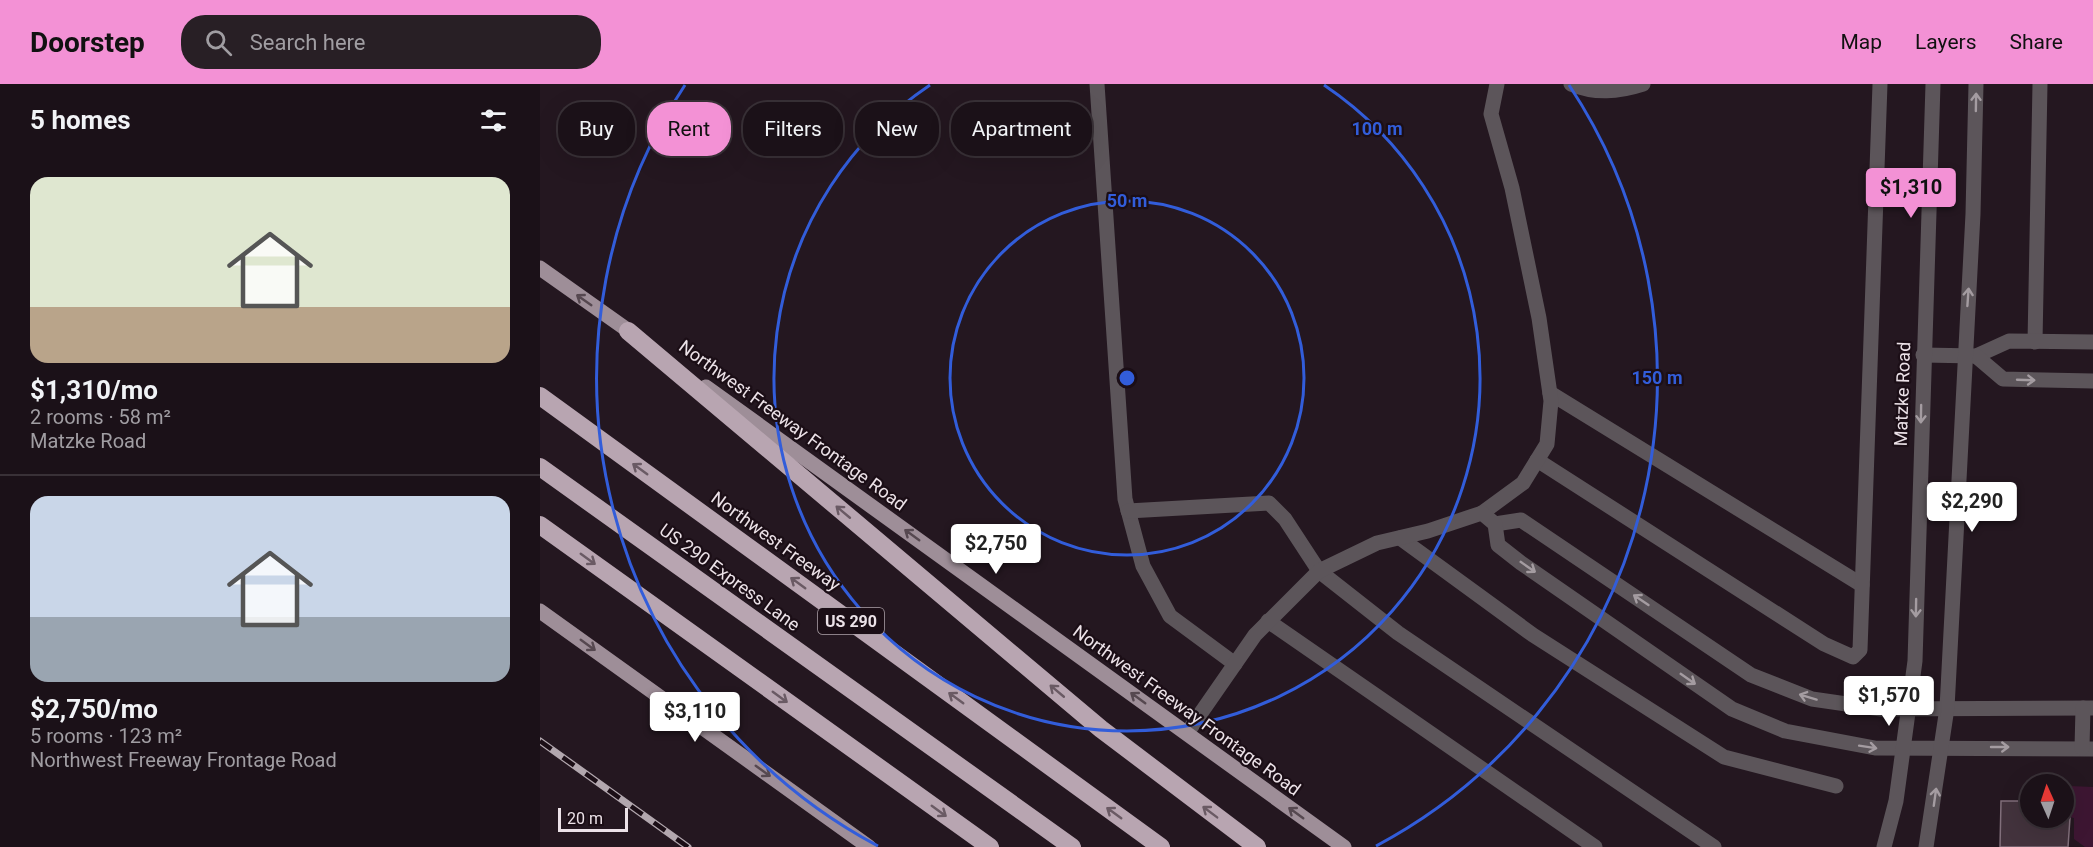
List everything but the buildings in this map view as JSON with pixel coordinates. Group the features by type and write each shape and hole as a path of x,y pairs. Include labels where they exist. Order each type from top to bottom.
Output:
{"highway":[{"path":"628,331 1101,729 1257,847"},
{"name":"Northwest Freeway","path":"540,396 1161,847"},
{"name":"US 290 Express Lane","path":"540,467 1072,847"},
{"path":"540,525 990,847"}],"main road":[{"name":"Northwest Freeway Frontage Road","path":"540,268 1344,847"},
{"path":"540,611 868,847"}],"street":[{"path":"1097,84 1125,499 1143,566 1170,616 1235,664"},
{"path":"1187,734 1268,621 1319,571 1377,543 1482,513 1523,483 1547,444 1550,393 1539,318 1512,188 1491,114 1497,84"},
{"path":"1571,84 1589,92 1628,89 1643,84"},
{"path":"1537,460 1824,644 1853,657 1860,650 1880,84"},
{"name":"Matzke Road","path":"1884,847 1896,801 1915,661 1933,84"},
{"path":"1926,847 1947,708 1970,356 1976,84"},
{"path":"2035,342 2040,84"},
{"path":"1923,355 1970,356 2009,342 2093,342"},
{"path":"1970,356 2003,379 2093,381"},
{"path":"1550,393 1862,585"},
{"path":"1128,511 1269,503 1285,519 1319,571 1398,633 1714,847"},
{"path":"1482,513 1495,524 1498,545 1732,709 1785,732 1875,748 2087,749 2088,708 1881,709 1812,699 1751,675 1521,520 1495,524"},
{"path":"1400,538 1533,635 1724,757 1836,786"},
{"path":"1268,621 1594,847"}],"shaded area":[{"path":"2074,786 2093,787 2093,847 2085,847 2074,839"}],"railway":[{"path":"540,741 688,847"}]}
